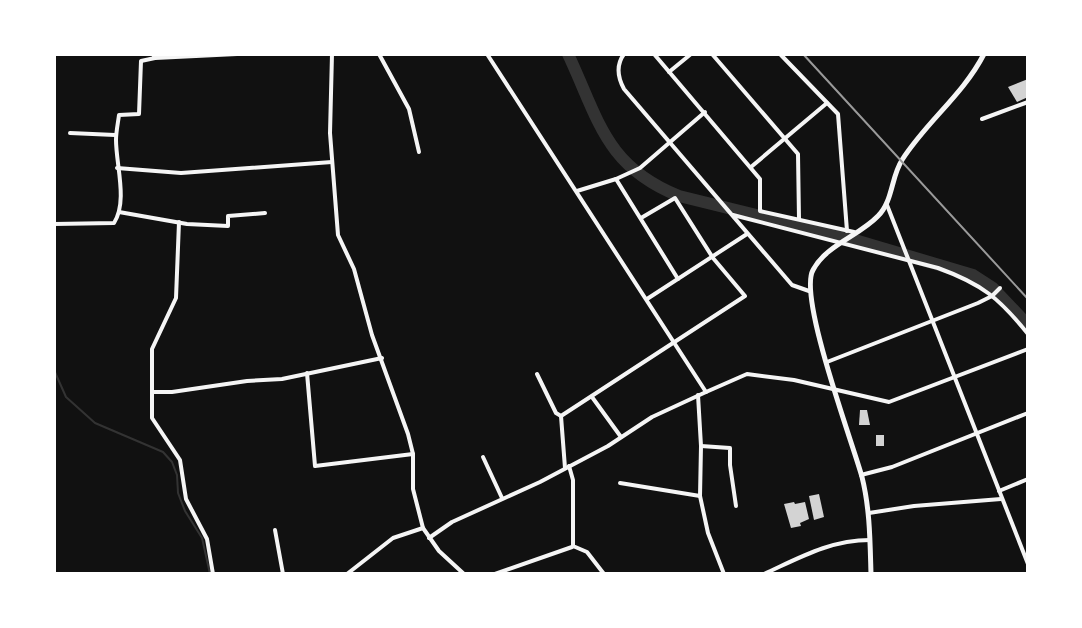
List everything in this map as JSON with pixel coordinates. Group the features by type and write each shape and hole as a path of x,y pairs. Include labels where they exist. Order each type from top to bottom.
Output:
{"main road":[{"path":"871,574 869,513 809,291 813,269 841,243 878,217 886,204 900,163 970,78 984,54"}],"street":[{"path":"54,224 114,223 119,212 115,135 119,115 139,114 141,61 154,56 237,54"},
{"path":"332,54 332,162 338,235 354,269 372,335 413,454 413,489 423,528 464,574"},
{"path":"379,54 409,109 419,152"},
{"path":"487,54 706,392"},
{"path":"624,54 619,79 624,89 792,285 809,291"},
{"path":"654,54 760,179 760,211 856,232"},
{"path":"669,72 691,54"},
{"path":"712,54 798,154 799,221"},
{"path":"780,54 838,114 847,231"},
{"path":"982,119 1028,102"},
{"path":"751,167 827,103"},
{"path":"577,191 638,169 705,112"},
{"path":"70,133 115,135"},
{"path":"117,168 181,173 332,162"},
{"path":"616,179 678,279"},
{"path":"561,416 745,296 713,258 675,198 641,218"},
{"path":"886,204 1028,564"},
{"path":"119,212 228,226 228,216 265,213"},
{"path":"730,213 961,276 993,295 1028,334"},
{"path":"179,222 176,298 152,349 152,418 180,460 186,499 207,539 213,574"},
{"path":"647,299 747,234"},
{"path":"827,362 993,295 1000,288"},
{"path":"429,538 452,522 540,482 621,438 652,417 747,374 794,380 889,402 1028,349"},
{"path":"152,392 282,379 382,358"},
{"path":"307,373 315,466 413,454"},
{"path":"537,374 556,413 561,416"},
{"path":"698,395 700,496 708,533 724,574"},
{"path":"592,397 621,438"},
{"path":"861,475 892,467 1028,413"},
{"path":"561,416 567,467 573,480 573,546"},
{"path":"701,446 730,448 736,506"},
{"path":"483,457 502,498"},
{"path":"999,491 1028,479"},
{"path":"620,483 700,496"},
{"path":"869,513 1002,499"},
{"path":"347,574 393,538 423,528"},
{"path":"275,530 283,574"},
{"path":"764,574 807,553 846,540 870,540"},
{"path":"1021,547 1028,544"},
{"path":"495,574 573,546 587,552 604,574"}],"building":[{"path":"1028,79 1028,97 1017,102 1008,87"},
{"path":"860,410 867,410 870,425 859,425"},
{"path":"876,435 884,435 884,446 876,446"},
{"path":"819,494 824,517 814,520 809,496"},
{"path":"805,502 809,519 800,523 801,526 791,528 784,504"}],"waterway":[{"path":"568,54 607,138 635,170 654,184 679,196 838,235 973,275 993,288 1028,325"},
{"path":"54,370 66,397 95,423 163,452 172,462 177,475 178,493 202,538 210,574"}],"railway":[{"path":"803,54 1028,299"}]}
